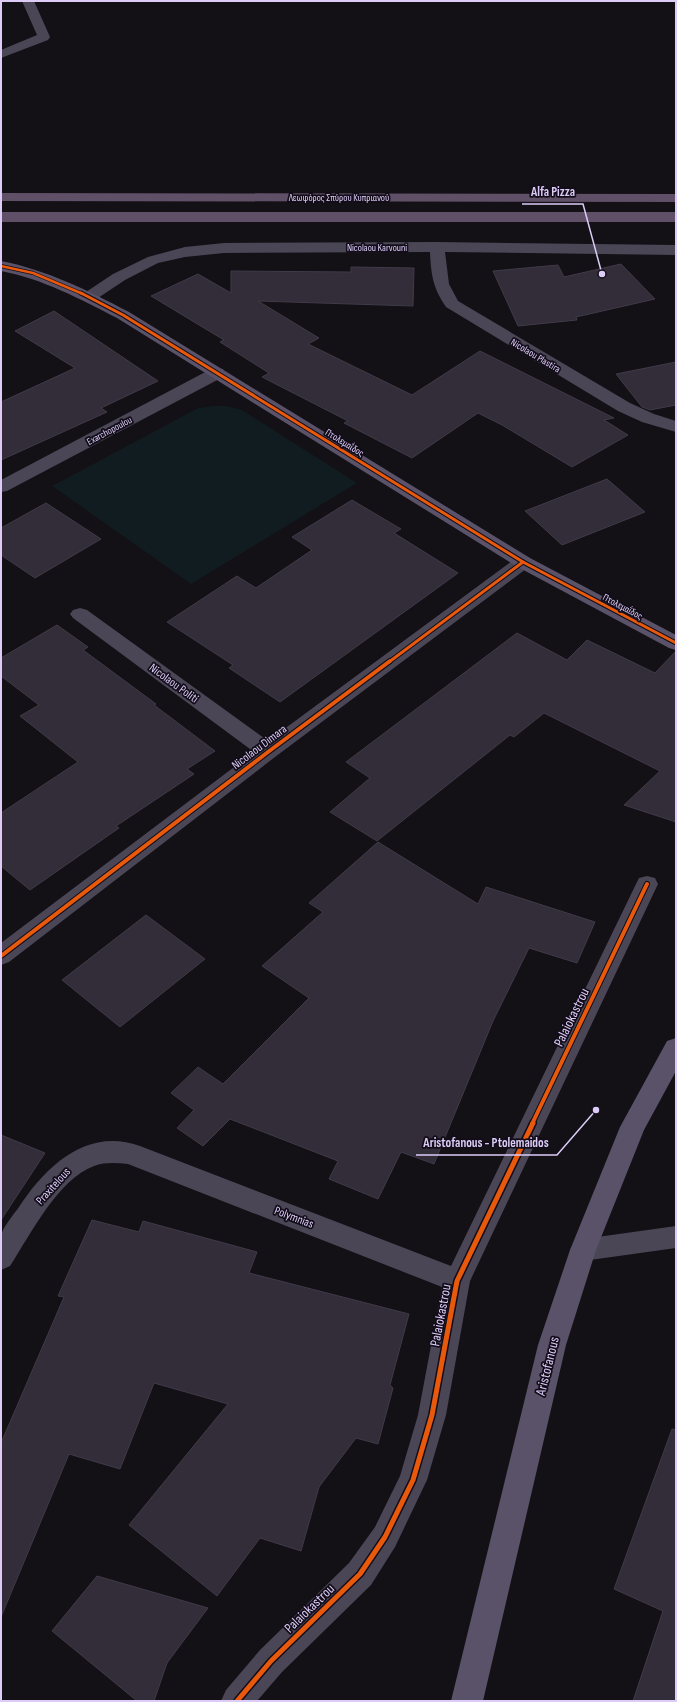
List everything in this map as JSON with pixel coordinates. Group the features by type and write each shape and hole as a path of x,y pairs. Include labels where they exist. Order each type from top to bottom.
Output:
{"main road":[{"name":"Λεωφόρος Σπύρου Κυπριανού","path":"1,197 676,198"},
{"name":"Λεωφόρος Σπύρου Κυπριανού","path":"1,217 676,217"}],"street":[{"name":"Nicolaou Karvouni","path":"89,297 118,277 153,260 185,252 224,248 437,247 676,250"},
{"name":"Nicolaou Plastira","path":"437,247 441,287 452,304 624,407 648,418 676,428"},
{"name":"Πτολεμαΐδος","path":"1,266 42,277 89,297 123,315 523,562 676,643"},
{"name":"Exarchopoulou","path":"1,487 217,373"},
{"name":"Nicolaou Dimara","path":"4,950 523,562"},
{"name":"Nicolaou Politi","path":"80,614 268,752"},
{"name":"Palaiokastrou","path":"237,1701 270,1661 360,1574 385,1537 413,1480 432,1414 457,1281 647,884"},
{"name":"Aristofanous","path":"467,1701 552,1345 583,1250 633,1127 676,1048"},
{"name":"Praxitelous","path":"1,1258 40,1197 66,1168 86,1158 106,1152 131,1154"},
{"name":"Polymnias","path":"131,1154 457,1281"}],"lane":[{"path":"1,54 44,37 28,1"},
{"path":"583,1250 676,1237"}],"shaded area":[{"path":"226,406 242,410 357,483 191,584 52,486 198,408"}],"building":[{"path":"621,264 655,299 576,317 577,320 518,326 493,271 558,265 564,277"},
{"path":"351,267 414,268 413,306 258,301 319,338 308,344 412,395 480,351 614,418 604,420 628,435 572,467 502,425 478,413 412,458 344,423 348,421 262,377 269,373 220,342 224,340 151,296 198,274 231,293 231,271 351,272"},
{"path":"54,311 158,381 101,408 107,412 1,460 1,402 75,368 15,331"},
{"path":"676,362 676,405 650,410 642,407 616,374"},
{"path":"607,479 645,512 562,545 525,511"},
{"path":"352,500 401,529 394,533 458,573 280,702 229,668 233,665 167,622 237,576 256,588 312,550 292,537"},
{"path":"46,503 101,539 35,578 1,555 1,528"},
{"path":"57,625 88,647 83,650 156,704 154,705 215,751 187,769 194,774 116,826 119,828 30,890 1,866 1,813 78,762 20,716 39,705 1,676 1,658"},
{"path":"517,633 567,660 587,640 655,673 676,651 676,822 624,805 660,771 544,713 514,737 510,735 377,841 330,812 370,778 346,762"},
{"path":"378,842 478,904 486,887 595,922 577,963 529,948 493,1021 434,1164 401,1152 378,1199 329,1179 338,1161 230,1119 203,1146 177,1128 194,1110 171,1093 198,1067 223,1084 309,998 262,966 323,912 309,903"},
{"path":"146,915 205,959 120,1027 62,980"},
{"path":"1,1135 45,1153 1,1220"},
{"path":"92,1220 139,1232 143,1221 257,1252 249,1273 409,1314 390,1385 393,1388 378,1444 356,1438 319,1487 301,1551 260,1538 217,1596 129,1525 228,1404 154,1383 120,1469 69,1454 1,1617 1,1443 64,1297 58,1296"},
{"path":"672,1429 676,1430 676,1701 633,1701 663,1611 614,1589"},
{"path":"97,1576 208,1608 167,1663 154,1701 137,1701 52,1631"}],"cycle path":[{"path":"1,266 33,273 64,285 123,315 523,562 676,643"},
{"path":"1,956 268,752 523,562"},
{"path":"237,1701 271,1661 360,1574 385,1537 413,1480 432,1415 457,1281 647,884"}],"place":[{"name":"Alfa Pizza","path":"602,274"},
{"name":"Aristofanous - Ptolemaidos","path":"596,1110"}]}
